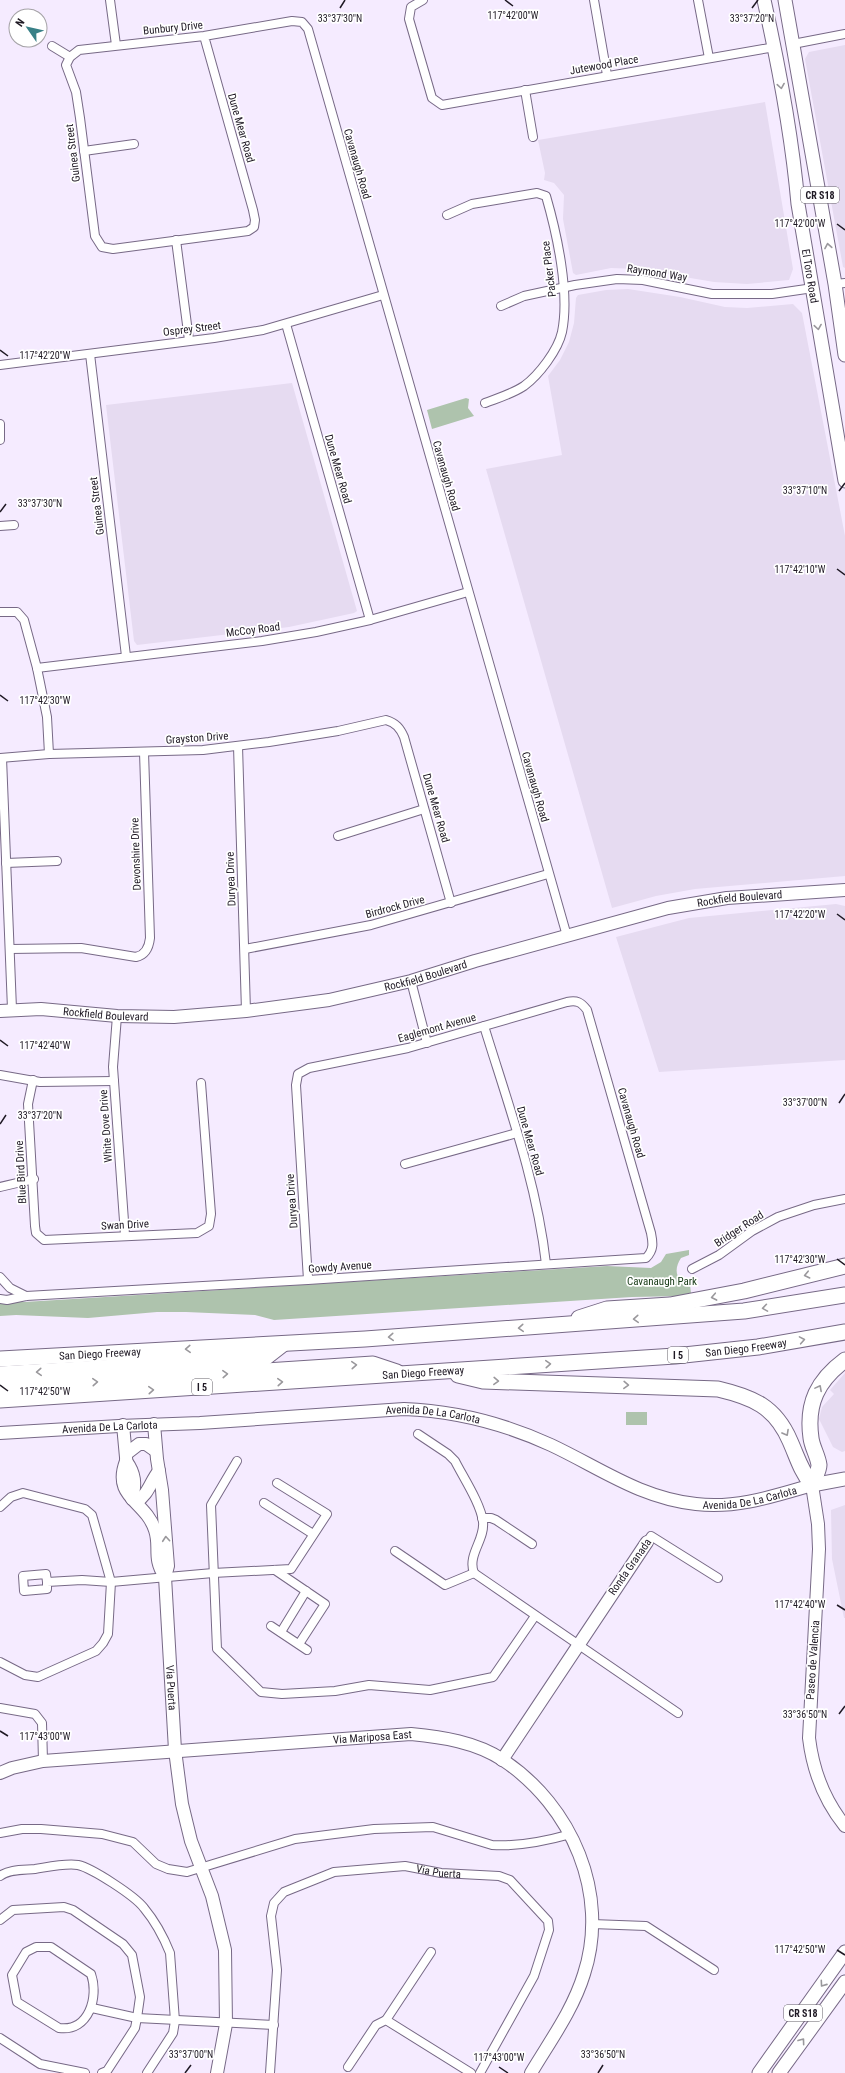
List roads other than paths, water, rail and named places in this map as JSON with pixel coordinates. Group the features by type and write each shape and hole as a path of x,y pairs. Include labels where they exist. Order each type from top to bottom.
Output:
{"highway":[{"path":"559,1325 607,1309 670,1305 744,1291 845,1266"},
{"name":"San Diego Freeway","path":"0,1359 283,1344 744,1311 845,1295"},
{"name":"San Diego Freeway","path":"0,1400 404,1375 682,1355 758,1347 845,1332"},
{"path":"0,1374 265,1358 283,1344"},
{"path":"812,1485 819,1465 811,1439 810,1417 813,1400 819,1386 826,1377 845,1360"},
{"path":"0,1388 373,1364 404,1375"},
{"path":"444,1372 483,1381 718,1389 745,1396 761,1404 781,1423 790,1440 801,1471 812,1485"}],"main road":[{"name":"El Toro Road","path":"764,0 775,47 794,166 798,204 845,481"},
{"name":"El Toro Road","path":"785,0 840,284 845,355"},
{"path":"775,47 793,44"},
{"path":"813,288 840,284"},
{"name":"Rockfield Boulevard","path":"6,1010 41,1009 117,1016 180,1017 246,1011 329,1000 411,981 475,961 668,908 707,900 845,890"},
{"name":"Avenida De La Carlota","path":"0,1433 123,1425 200,1423 404,1409 434,1410 466,1415 523,1433 552,1445 630,1486 662,1498 697,1504 722,1505 748,1502 812,1485 845,1479"},
{"name":"Via Puerta","path":"154,1424 156,1451 162,1490 168,1566 165,1577 175,1750 182,1804 191,1841 212,1896 225,1950 226,2024 217,2073"},
{"path":"123,1425 126,1458"},
{"path":"126,1458 139,1444 146,1444 156,1451"},
{"name":"Via Puerta","path":"126,1458 122,1471 126,1493 147,1512 155,1531 158,1566 165,1577"},
{"path":"134,1500 144,1498 150,1489 152,1479 159,1471"},
{"name":"Paseo de Valencia","path":"812,1485 817,1518 819,1549 809,1738 813,1764 823,1791 836,1815 845,1826"},
{"name":"Ronda Granada","path":"502,1760 647,1542"},
{"name":"Via Mariposa East","path":"0,1773 12,1768 43,1761 175,1750 411,1734 439,1736 460,1742 502,1760 524,1776 552,1805 571,1834 588,1878 592,1924 584,1974 572,2004 531,2073"},
{"name":"CR S18","path":"759,2073 845,1952"},
{"name":"CR S18","path":"779,2073 845,1982"}],"street":[{"path":"110,0 116,45"},
{"name":"Jutewood Place","path":"423,0 411,7 409,19 432,98 438,102 448,105 607,75 775,47"},
{"path":"594,0 607,75"},
{"path":"698,0 709,58"},
{"name":"Bunbury Drive","path":"70,57 79,50 204,36 292,21 302,22"},
{"name":"Cavanaugh Road","path":"302,22 308,29 548,874 567,936"},
{"path":"793,44 845,34"},
{"name":"Dune Mear Road","path":"176,240 248,231 254,227 255,220 204,36"},
{"path":"52,46 70,57"},
{"name":"Guinea Street","path":"70,57 66,65 67,72 76,92 95,236 102,247 113,249 176,240"},
{"path":"525,90 533,137"},
{"path":"84,150 134,144"},
{"name":"Packer Place","path":"447,215 472,204 519,195 542,194 546,196 553,219 564,288 562,331 543,368 524,386 511,393 485,403"},
{"path":"176,240 189,340"},
{"name":"Raymond Way","path":"501,306 524,296 617,279 643,280 712,294 772,294 813,288"},
{"name":"Osprey Street","path":"0,365 240,334 286,324 383,295"},
{"name":"Dune Mear Road","path":"286,324 370,620"},
{"name":"Guinea Street","path":"90,354 126,656"},
{"path":"0,424 0,440"},
{"path":"0,526 14,525"},
{"name":"McCoy Road","path":"37,668 289,637 370,620 468,592"},
{"path":"0,612 17,612 24,620 37,668 47,716 49,754"},
{"name":"Grayston Drive","path":"1,758 49,754 182,752 238,746 338,731 386,720 394,723"},
{"name":"Dune Mear Road","path":"394,723 401,729 451,903"},
{"name":"Duryea Drive","path":"238,746 246,1011"},
{"name":"Devonshire Drive","path":"10,949 81,948 136,957 144,954 148,948 150,938 144,752"},
{"path":"1,758 10,949 6,1010"},
{"path":"338,836 424,809"},
{"path":"6,863 57,861"},
{"name":"Birdrock Drive","path":"245,949 341,932 451,903 548,874"},
{"path":"411,981 426,1043"},
{"name":"Eaglemont Avenue","path":"298,1074 309,1068 388,1053 426,1043 574,1000 581,1003"},
{"name":"Cavanaugh Road","path":"581,1003 587,1010 651,1233 653,1242 652,1252"},
{"name":"White Dove Drive","path":"117,1016 113,1053 114,1081 125,1235"},
{"name":"Dune Mear Road","path":"484,1026 517,1132 538,1207 546,1264"},
{"name":"Duryea Drive","path":"298,1074 296,1078 296,1085 308,1280"},
{"path":"0,1075 48,1082 114,1081"},
{"name":"Blue Bird Drive","path":"33,1080 28,1104 34,1179 36,1233 39,1237"},
{"name":"Swan Drive","path":"39,1237 50,1240 125,1235 197,1233 209,1226 211,1214 201,1083"},
{"path":"405,1164 517,1132"},
{"path":"0,1187 34,1179"},
{"name":"Bridger Road","path":"692,1269 719,1255 752,1231 778,1217 814,1205 845,1199"},
{"name":"Gowdy Avenue","path":"0,1299 8,1300 26,1296 640,1259 646,1258 652,1252"},
{"path":"0,1277 10,1288 26,1296"},
{"path":"418,1434 448,1454 455,1461 482,1518 483,1527 472,1562 474,1573 678,1713"},
{"path":"237,1461 211,1506 217,1649 261,1692 282,1694 335,1691 369,1685 430,1690 493,1677 535,1616"},
{"path":"47,1582 82,1580 111,1582 213,1573 291,1569 326,1514 277,1483"},
{"path":"0,1507 12,1497 23,1493 84,1509 92,1515 111,1582 108,1634 96,1651 38,1677 25,1675 0,1662"},
{"path":"264,1503 313,1534"},
{"path":"482,1518 491,1518 496,1520 532,1544"},
{"name":"Ronda Granada","path":"647,1542 651,1536 718,1578"},
{"path":"395,1551 445,1585 474,1573"},
{"path":"275,1570 325,1604 299,1644"},
{"path":"281,1632 306,1591"},
{"path":"271,1626 307,1650"},
{"path":"0,1708 35,1714 39,1718 42,1723 43,1761"},
{"path":"0,1832 22,1829 41,1829 102,1834 133,1842 156,1864 168,1869 187,1872 295,1839 374,1829 433,1827 492,1845 501,1846 550,1841 571,1834"},
{"path":"0,1876 4,1873 15,1870 76,1865 89,1869 136,1900 144,1907 167,1945 170,1953 175,2021 173,2033 147,2073"},
{"name":"Via Puerta","path":"270,2073 277,1970 271,1916 274,1904 284,1892 334,1872 405,1866 441,1873 499,1876 510,1880 548,1921 549,1930 534,1976 480,2073"},
{"path":"0,1920 13,1910 64,1907 73,1910 123,1944 132,1955 140,1997 135,2028 107,2070 102,2073"},
{"path":"592,1924 646,1926 714,1970"},
{"path":"36,1947 51,1947 91,1974 94,1981 94,1999 92,2008 81,2021 64,2029 53,2026 21,2006 16,1998 12,1975 26,1952 36,1947"},
{"path":"348,2066 376,2025 386,2020 431,1952"},
{"path":"92,2008 137,2018 226,2024 274,2025"},
{"path":"386,2020 471,2073"},
{"path":"0,2038 40,2064 85,2073"}],"park label":[{"name":"Cavanaugh Park","path":"662,1281"}]}
